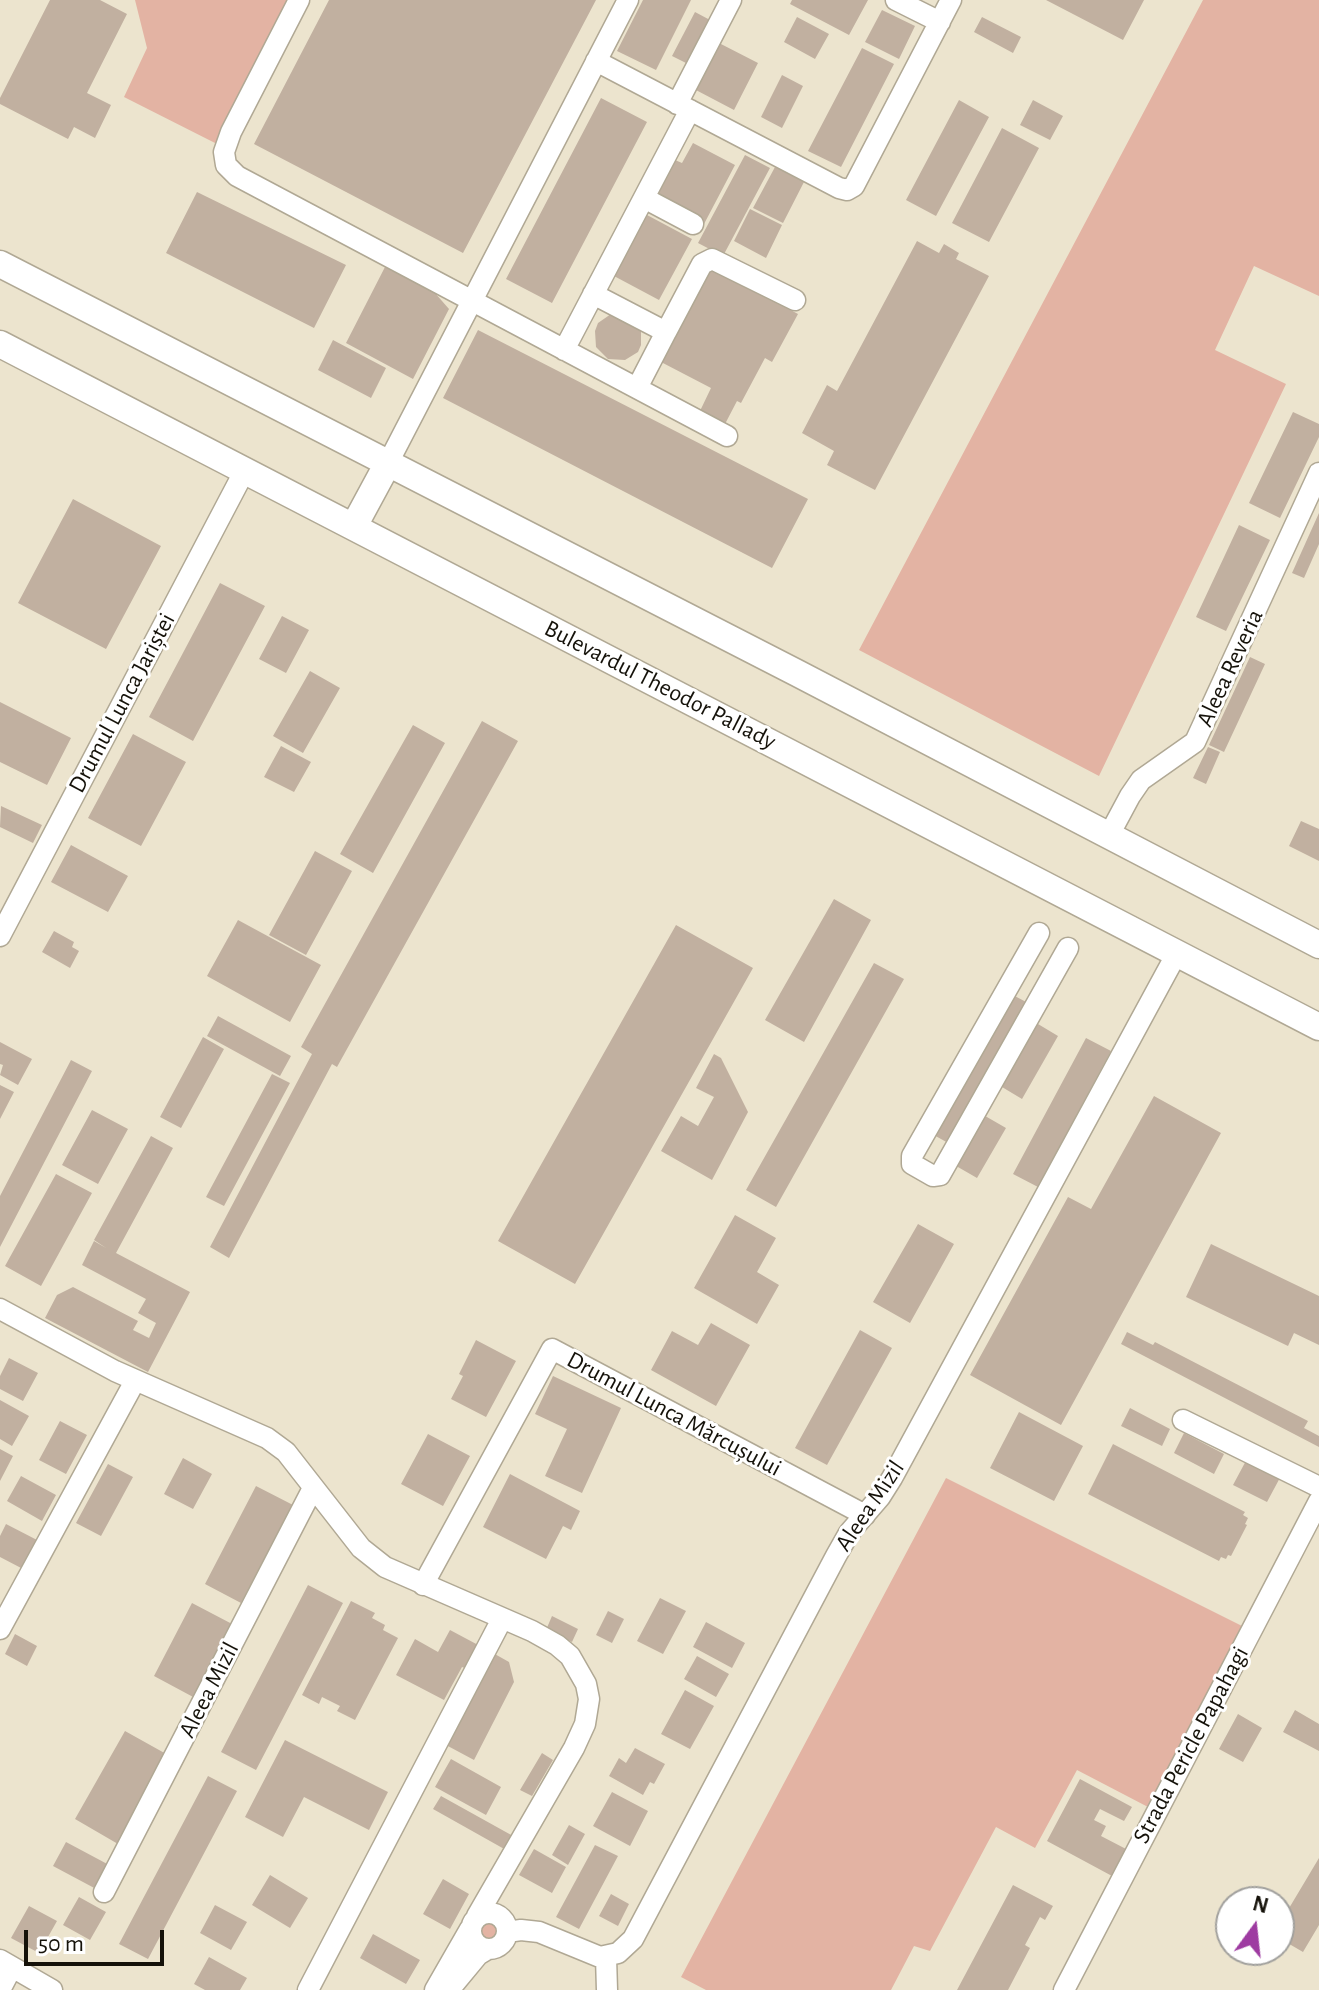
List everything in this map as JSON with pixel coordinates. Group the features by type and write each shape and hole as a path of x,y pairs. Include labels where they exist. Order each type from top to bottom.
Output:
{"main road":[{"path":"0,264 1319,945"},
{"name":"Bulevardul Theodor Pallady","path":"0,344 1319,1027"},
{"path":"354,526 388,463"}],"street":[{"path":"299,0 231,132 224,152 226,165 237,176 727,436"},
{"path":"388,463 628,0"},
{"path":"896,0 940,22"},
{"path":"596,61 847,190 854,186 951,0"},
{"path":"564,350 644,198 726,2"},
{"path":"644,198 693,224"},
{"path":"637,388 702,264 712,259 795,300"},
{"path":"593,294 666,332"},
{"name":"Drumul Lunca Jariștei","path":"0,935 245,470"},
{"name":"Aleea Reveria","path":"1108,837 1141,780 1195,742 1319,473"},
{"path":"1039,933 912,1156 912,1164 933,1176 940,1175 1068,948"},
{"name":"Aleea Mizil","path":"606,1957 624,1950 638,1931 836,1556 849,1533 892,1478 1177,953"},
{"path":"1,1313 135,1381 167,1384 267,1438 286,1452 361,1548 385,1567 544,1638 570,1656 583,1677 589,1699 585,1724 435,1990"},
{"name":"Drumul Lunca Mărcușului","path":"423,1585 552,1349 865,1515"},
{"path":"0,1629 135,1381"},
{"path":"1183,1420 1319,1487"},
{"name":"Aleea Mizil","path":"104,1892 313,1488"},
{"name":"Strada Pericle Papahagi","path":"1064,1990 1319,1501"},
{"path":"308,1990 502,1619"},
{"path":"449,1990 478,1955 499,1946 507,1932 504,1922 497,1915 487,1913 474,1923 473,1941 488,1949"},
{"path":"507,1932 539,1932 589,1954 606,1957 607,1990"},
{"path":"0,1990 6,1963 52,1990"}],"shaded area":[{"path":"135,0 294,0 217,144 124,97 147,48"},
{"path":"1203,0 1319,0 1319,296 1254,266 1215,350 1286,384 1099,776 859,650"},
{"path":"946,1478 1242,1626 1148,1807 1077,1770 1035,1848 996,1827 930,1951 914,1946 891,1990 706,1990 681,1977"},
{"path":"489,1917 499,1921 503,1931 499,1941 489,1945 479,1941 475,1931 479,1921"}],"building":[{"path":"50,0 100,0 127,14 87,93 111,105 95,138 74,127 68,139 0,104 0,98"},
{"path":"329,0 596,0 463,253 254,144"},
{"path":"643,0 691,0 656,70 617,51"},
{"path":"792,0 868,0 849,35 790,4"},
{"path":"1046,0 1144,0 1123,40"},
{"path":"882,10 915,26 899,59 865,42"},
{"path":"695,12 710,20 688,64 672,56"},
{"path":"797,17 829,34 815,59 784,42"},
{"path":"982,17 1021,37 1013,53 974,32"},
{"path":"719,43 758,63 734,110 694,89"},
{"path":"862,48 894,64 841,167 808,151"},
{"path":"782,75 803,86 782,128 761,117"},
{"path":"601,98 647,122 552,303 506,279"},
{"path":"959,100 989,117 936,216 906,200"},
{"path":"1033,100 1063,116 1050,140 1020,125"},
{"path":"1002,128 1039,148 989,242 952,223"},
{"path":"693,143 735,165 704,224 655,198 675,160 682,163"},
{"path":"745,155 770,168 723,256 698,243"},
{"path":"775,167 804,182 783,223 753,208"},
{"path":"197,192 346,265 314,328 166,253"},
{"path":"750,209 782,225 766,258 734,241"},
{"path":"647,215 692,239 659,300 614,276"},
{"path":"917,241 939,253 944,244 959,253 956,259 989,276 875,490 827,465 834,451 802,433 827,385 837,391"},
{"path":"708,266 798,314 772,362 765,358 741,403 737,401 725,424 700,411 711,388 661,362"},
{"path":"385,267 435,293 449,309 413,379 346,343"},
{"path":"611,314 641,330 638,352 625,360 608,359 596,347 598,323"},
{"path":"478,330 808,499 772,568 443,398"},
{"path":"333,340 386,368 371,398 318,370"},
{"path":"1293,412 1319,424 1319,437 1280,518 1249,503"},
{"path":"73,499 161,546 106,649 18,603"},
{"path":"1319,513 1319,544 1304,578 1292,573"},
{"path":"1239,525 1270,540 1226,631 1196,617"},
{"path":"220,583 265,606 193,741 149,717"},
{"path":"282,616 309,630 286,673 259,659"},
{"path":"1250,657 1265,664 1224,752 1209,745"},
{"path":"310,671 340,688 303,753 273,736"},
{"path":"0,702 71,738 47,785 0,762"},
{"path":"482,721 518,741 337,1067 332,1064 229,1258 210,1247 312,1054 301,1047"},
{"path":"413,725 445,743 373,873 340,854"},
{"path":"133,734 186,762 141,846 88,818"},
{"path":"281,746 311,762 294,792 264,777"},
{"path":"1208,747 1220,752 1206,784 1193,778"},
{"path":"1,806 42,825 33,843 0,827"},
{"path":"1301,821 1319,829 1319,861 1289,846"},
{"path":"71,845 128,876 108,912 51,882"},
{"path":"315,851 352,871 306,955 269,935"},
{"path":"834,899 871,920 804,1042 765,1020"},
{"path":"238,920 321,965 290,1022 207,976"},
{"path":"676,925 753,968 575,1284 498,1241"},
{"path":"54,931 74,942 72,947 79,951 70,968 42,952"},
{"path":"874,963 904,979 776,1207 746,1190"},
{"path":"1011,994 1028,1003 950,1144 932,1134"},
{"path":"218,1016 291,1056 280,1076 207,1036"},
{"path":"1033,1021 1058,1036 1022,1099 997,1084"},
{"path":"203,1037 224,1049 181,1128 160,1117"},
{"path":"1086,1038 1111,1051 1038,1187 1013,1174"},
{"path":"0,1042 32,1059 18,1085 0,1075 3,1065 0,1064"},
{"path":"714,1054 721,1058 748,1112 712,1180 661,1151 681,1116 698,1126 714,1097 696,1088"},
{"path":"71,1060 92,1071 0,1247 0,1196"},
{"path":"272,1074 290,1083 224,1206 206,1197"},
{"path":"0,1085 14,1092 0,1119"},
{"path":"1154,1096 1221,1133 1061,1425 970,1375 1068,1197 1091,1209"},
{"path":"92,1110 128,1129 98,1184 62,1165"},
{"path":"980,1113 1006,1128 977,1178 951,1163"},
{"path":"151,1136 173,1148 116,1253 190,1292 148,1372 45,1318 57,1295 73,1287 138,1321 133,1330 149,1338 156,1323 138,1313 146,1299 82,1265 94,1241 106,1248 94,1240"},
{"path":"56,1174 92,1193 41,1286 5,1266"},
{"path":"735,1215 776,1238 757,1272 779,1285 757,1324 694,1288"},
{"path":"918,1224 954,1244 910,1323 873,1302"},
{"path":"1211,1244 1319,1296 1319,1345 1294,1333 1288,1346 1186,1297"},
{"path":"711,1323 750,1345 716,1406 651,1370 672,1331 698,1345"},
{"path":"860,1330 892,1348 827,1465 795,1448"},
{"path":"1127,1332 1153,1345 1155,1342 1308,1421 1304,1428 1319,1436 1319,1447 1121,1344"},
{"path":"476,1340 516,1361 486,1417 451,1399"},
{"path":"9,1358 38,1373 23,1401 0,1389 0,1376"},
{"path":"553,1376 621,1408 582,1493 545,1476 567,1429 535,1414"},
{"path":"0,1400 29,1416 12,1446 0,1439"},
{"path":"1130,1408 1170,1429 1162,1446 1121,1426"},
{"path":"1019,1412 1083,1446 1054,1501 990,1468"},
{"path":"60,1421 87,1435 66,1474 39,1460"},
{"path":"1184,1433 1224,1454 1214,1474 1174,1453"},
{"path":"428,1434 470,1456 443,1506 401,1484"},
{"path":"1113,1444 1245,1512 1243,1515 1248,1518 1247,1525 1231,1556 1228,1555 1226,1559 1221,1557 1219,1561 1088,1494"},
{"path":"0,1449 13,1456 0,1481"},
{"path":"1248,1457 1282,1474 1267,1502 1233,1485"},
{"path":"183,1458 212,1474 193,1509 164,1494"},
{"path":"108,1464 133,1477 101,1536 76,1523"},
{"path":"510,1474 580,1511 571,1530 563,1526 546,1559 483,1527"},
{"path":"21,1476 56,1495 42,1521 7,1501"},
{"path":"256,1486 293,1505 241,1603 205,1584"},
{"path":"6,1524 37,1540 23,1569 0,1557 0,1536"},
{"path":"308,1585 343,1603 256,1770 221,1752"},
{"path":"660,1598 686,1611 663,1654 637,1641"},
{"path":"351,1601 375,1613 372,1618 385,1625 383,1630 398,1638 355,1720 337,1711 340,1706 322,1697 319,1704 302,1695"},
{"path":"192,1603 234,1625 195,1698 154,1676"},
{"path":"608,1611 624,1619 612,1643 596,1635"},
{"path":"552,1616 578,1629 572,1642 546,1630"},
{"path":"706,1622 745,1643 732,1668 693,1647"},
{"path":"450,1630 480,1646 467,1669 462,1667 444,1700 396,1675 415,1639 438,1652"},
{"path":"15,1634 37,1646 27,1666 5,1654"},
{"path":"493,1653 509,1662 514,1682 474,1760 446,1745"},
{"path":"697,1656 729,1674 716,1697 684,1679"},
{"path":"685,1690 714,1706 690,1749 661,1734"},
{"path":"1295,1710 1319,1724 1319,1751 1283,1732"},
{"path":"1238,1714 1262,1728 1243,1762 1219,1749"},
{"path":"125,1731 168,1755 118,1844 75,1819"},
{"path":"285,1740 388,1792 369,1830 304,1797 283,1837 245,1817"},
{"path":"635,1748 665,1764 654,1784 650,1782 643,1795 609,1776 619,1758 626,1763"},
{"path":"542,1753 553,1760 532,1796 520,1790"},
{"path":"451,1759 501,1787 486,1815 435,1787"},
{"path":"208,1776 237,1791 148,1959 119,1944"},
{"path":"1080,1779 1132,1807 1124,1821 1100,1809 1094,1820 1106,1826 1101,1836 1126,1849 1112,1876 1047,1841"},
{"path":"612,1792 648,1811 630,1846 593,1826"},
{"path":"441,1796 513,1836 506,1850 433,1809"},
{"path":"569,1825 585,1834 568,1865 552,1855"},
{"path":"66,1842 111,1866 98,1890 53,1866"},
{"path":"595,1845 618,1856 579,1929 556,1917"},
{"path":"534,1849 566,1867 552,1893 519,1875"},
{"path":"1319,1858 1319,1925 1303,1952 1295,1947 1295,1898"},
{"path":"270,1875 308,1898 290,1928 252,1905"},
{"path":"443,1879 469,1894 450,1929 423,1914"},
{"path":"1013,1885 1053,1906 1045,1920 1040,1917 1025,1945 1030,1948 1008,1990 957,1990"},
{"path":"611,1894 629,1904 618,1926 599,1916"},
{"path":"79,1897 106,1912 90,1940 63,1925"},
{"path":"215,1905 247,1922 231,1950 200,1933"},
{"path":"29,1906 57,1921 39,1953 11,1938"},
{"path":"373,1934 420,1960 406,1984 360,1958"},
{"path":"209,1957 247,1978 240,1990 205,1990 194,1984"}]}
